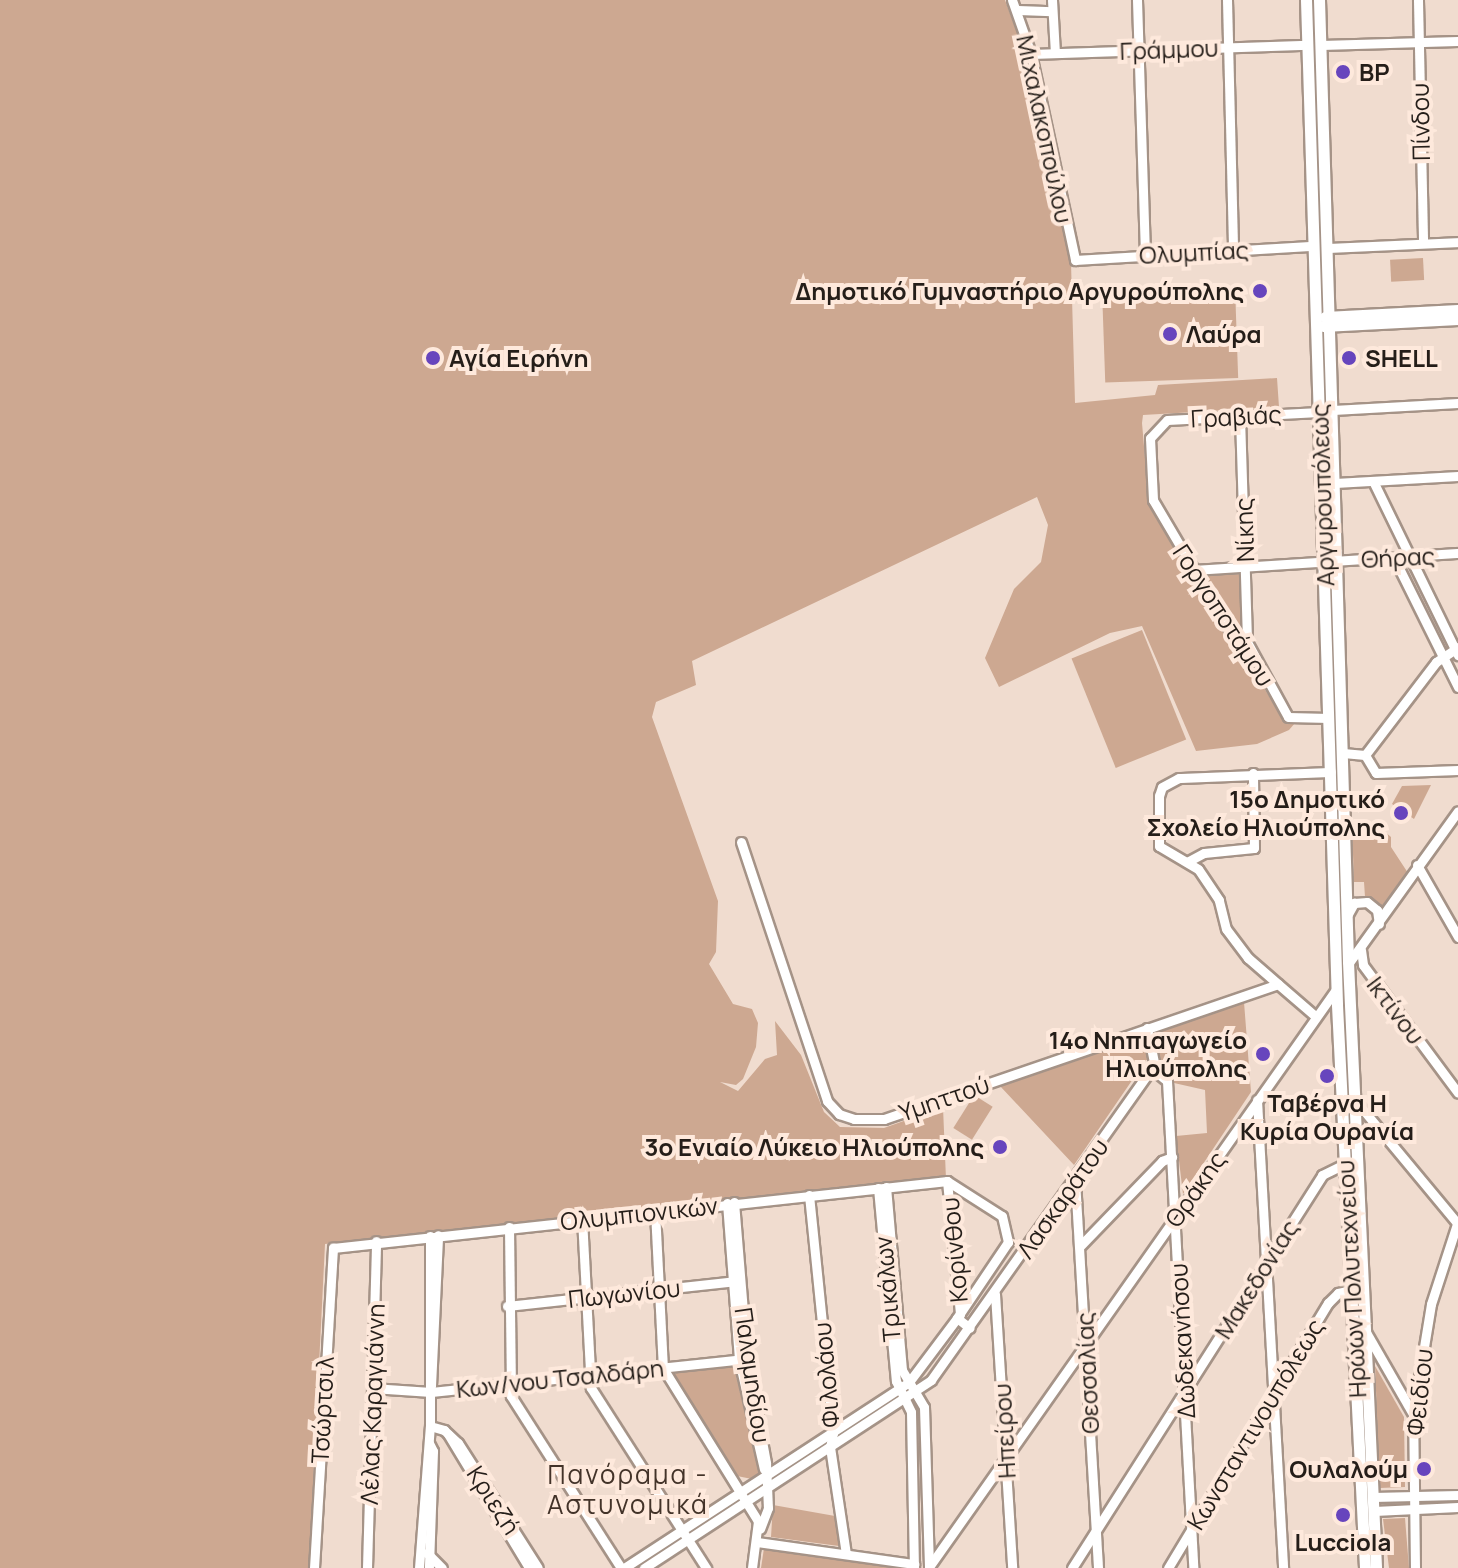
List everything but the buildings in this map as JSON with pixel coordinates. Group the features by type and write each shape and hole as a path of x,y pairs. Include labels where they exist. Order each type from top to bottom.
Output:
{"main road":[{"name":"Αργυρουπόλεως","path":"1306,0 1337,989"},
{"name":"Αργυρουπόλεως","path":"1319,0 1348,962"},
{"path":"1316,322 1458,310"},
{"path":"1330,321 1458,319"},
{"name":"Ηρώων Πολυτεχνείου","path":"1348,962 1376,1568"},
{"name":"Ηρώων Πολυτεχνείου","path":"1337,989 1365,1568"}],"street":[{"name":"Μιχαλακοπούλου","path":"1012,0 1031,54 1075,260"},
{"path":"1137,0 1145,255"},
{"path":"1227,0 1233,250"},
{"name":"Πίνδου","path":"1418,0 1423,243"},
{"path":"1018,10 1052,5 1055,53"},
{"path":"1321,45 1458,41"},
{"name":"Γράμμου","path":"1031,54 1308,45"},
{"path":"1327,248 1458,242"},
{"name":"Ολυμπίας","path":"1075,260 1314,246"},
{"path":"1333,410 1458,403"},
{"name":"Γραβιάς","path":"1156,427 1167,420 1319,412"},
{"name":"Νίκης","path":"1240,417 1247,642"},
{"name":"Γοργοποτάμου","path":"1156,427 1150,438 1153,500 1232,634 1247,642 1288,717 1329,718"},
{"path":"1335,483 1458,476"},
{"path":"1365,755 1443,656 1457,650 1373,481"},
{"name":"Θήρας","path":"1194,570 1458,553"},
{"path":"1394,558 1458,687"},
{"path":"1343,753 1365,755"},
{"path":"1365,755 1376,773 1458,770"},
{"path":"1314,1015 1248,958 1226,929 1214,890 1187,862 1159,846 1162,787 1179,778 1331,772"},
{"path":"1187,862 1204,853 1254,848 1253,773"},
{"name":"Θράκης","path":"929,1567 1314,1015 1337,989 1348,962 1379,924 1417,865 1458,811"},
{"name":"Υμηττού","path":"741,842 810,1055 827,1101 839,1114 884,1119 1278,984"},
{"path":"1417,865 1458,937"},
{"path":"1348,914 1354,903 1367,902 1377,910 1379,924"},
{"name":"Ικτίνου","path":"1362,947 1363,965 1458,1093"},
{"name":"Ικτίνου","path":"1336,950 1348,962 1363,965"},
{"name":"Δωδεκανήσου","path":"1147,1028 1156,1072 1167,1081 1193,1568"},
{"name":"Λασκαράτου","path":"766,1477 830,1447 917,1392 995,1294 1148,1074 1156,1072"},
{"path":"1257,1100 1283,1568"},
{"path":"1355,1100 1458,1223"},
{"path":"1081,1245 1162,1161 1172,1157"},
{"name":"Μακεδονίας","path":"1072,1568 1322,1175 1345,1164"},
{"name":"Θεσσαλίας","path":"1075,1179 1098,1568"},
{"name":"Λασκαράτου","path":"766,1477 909,1382 959,1316 1008,1242 1002,1216 949,1181"},
{"name":"Ολυμπιονικών","path":"330,1252 339,1246 376,1241 949,1181"},
{"name":"Κορίνθου","path":"949,1181 959,1316"},
{"name":"Τρικάλων","path":"882,1188 902,1370 909,1382"},
{"name":"Τρικάλων","path":"882,1188 899,1389"},
{"name":"Φιλολάου","path":"809,1195 833,1433 830,1447 846,1554"},
{"name":"Παλαμηδίου","path":"730,1203 743,1359 766,1477 768,1508 752,1568"},
{"path":"655,1211 663,1368 744,1496 760,1529"},
{"path":"582,1218 587,1376 706,1568"},
{"name":"Φειδίου","path":"1415,1568 1413,1414 1431,1304 1458,1223"},
{"path":"509,1227 508,1385 516,1408 622,1568 744,1496"},
{"path":"429,1568 425,1552 434,1235"},
{"name":"Λέλας Καραγιάννη","path":"367,1568 376,1241"},
{"name":"Τσώρτσιλ","path":"314,1568 330,1252"},
{"name":"Πωγωνίου","path":"507,1306 737,1281"},
{"name":"Κωνσταντινουπόλεως","path":"1168,1568 1328,1303 1338,1293 1351,1290"},
{"name":"Ηπείρου","path":"995,1294 1012,1568"},
{"path":"959,1316 970,1328"},
{"name":"Ηρώων Πολυτεχνείου","path":"1367,1334 1413,1414"},
{"name":"Κων/νου Τσαλδάρη","path":"372,1388 508,1385 743,1359"},
{"path":"909,1382 917,1392 926,1430 929,1567"},
{"path":"757,1542 914,1566 907,1398 899,1389"},
{"path":"430,1426 448,1434"},
{"name":"Κριεζή","path":"448,1434 529,1568"},
{"name":"Κριεζή","path":"448,1434 538,1568"},
{"path":"644,1568 688,1539 766,1477"},
{"path":"1373,1497 1458,1495"},
{"path":"1374,1511 1458,1507"},
{"path":"419,1568 425,1552"},
{"path":"425,1552 442,1568"}],"shaded area":[{"path":"0,0 1005,0 1025,54 1071,263 1075,403 1155,395 1158,385 1277,378 1279,407 1143,415 1142,423 1149,504 1284,720 1295,723 1289,730 1257,744 1196,751 1142,626 1110,633 999,687 985,658 1014,589 1041,562 1048,525 1037,497 692,661 696,685 656,702 652,717 718,901 716,952 709,964 733,1004 752,1009 758,1023 756,1047 743,1079 736,1085 720,1082 738,1091 765,1059 777,1055 775,1021 801,1055 824,1112 840,1127 884,1128 943,1107 946,1179 325,1244 309,1568 0,1568"},
{"path":"1423,258 1424,280 1391,282 1390,260"},
{"name":"Λαύρα","path":"1235,287 1238,378 1105,383 1102,292"},
{"path":"1241,574 1244,631 1241,633 1200,576"},
{"path":"1142,630 1186,739 1116,768 1072,658"},
{"path":"1431,785 1414,819 1392,804 1402,786"},
{"path":"1377,825 1391,837 1391,847 1408,873 1384,908 1365,897 1364,882 1354,882 1352,827"},
{"path":"1244,1002 1251,1092 1183,1194 1176,1136 1207,1133 1205,1090 1174,1083 1168,1063 1146,1060 1074,1165 1000,1086"},
{"path":"974,1095 993,1107 972,1140 953,1128"},
{"path":"734,1366 759,1474 752,1479 737,1476 673,1376 680,1370"},
{"path":"1375,1366 1404,1417 1405,1487 1380,1488"},
{"path":"773,1505 835,1516 839,1546 771,1537"},
{"path":"1405,1518 1409,1568 1389,1568 1383,1519"},
{"path":"764,1548 894,1568 761,1568"}],"place":[{"name":"BP","path":"1343,72"},
{"name":"Δημοτικό Γυμναστήριο Αργυρούπολης","path":"1260,291"},
{"name":"Λαύρα","path":"1170,334"},
{"name":"Αγία Ειρήνη","path":"433,358"},
{"name":"SHELL","path":"1349,358"},
{"name":"15ο Δημοτικό Σχολείο Ηλιούπολης","path":"1401,813"},
{"name":"14ο Νηπιαγωγείο Ηλιούπολης","path":"1263,1054"},
{"name":"Ταβέρνα Η Κυρία Ουρανία","path":"1327,1076"},
{"name":"3ο Ενιαίο Λύκειο Ηλιούπολης","path":"1000,1147"},
{"name":"Ουλαλούμ","path":"1424,1469"},
{"name":"Lucciola","path":"1343,1515"}],"district":[{"name":"Πανόραμα - Αστυνομικά","path":"628,1490"}]}
